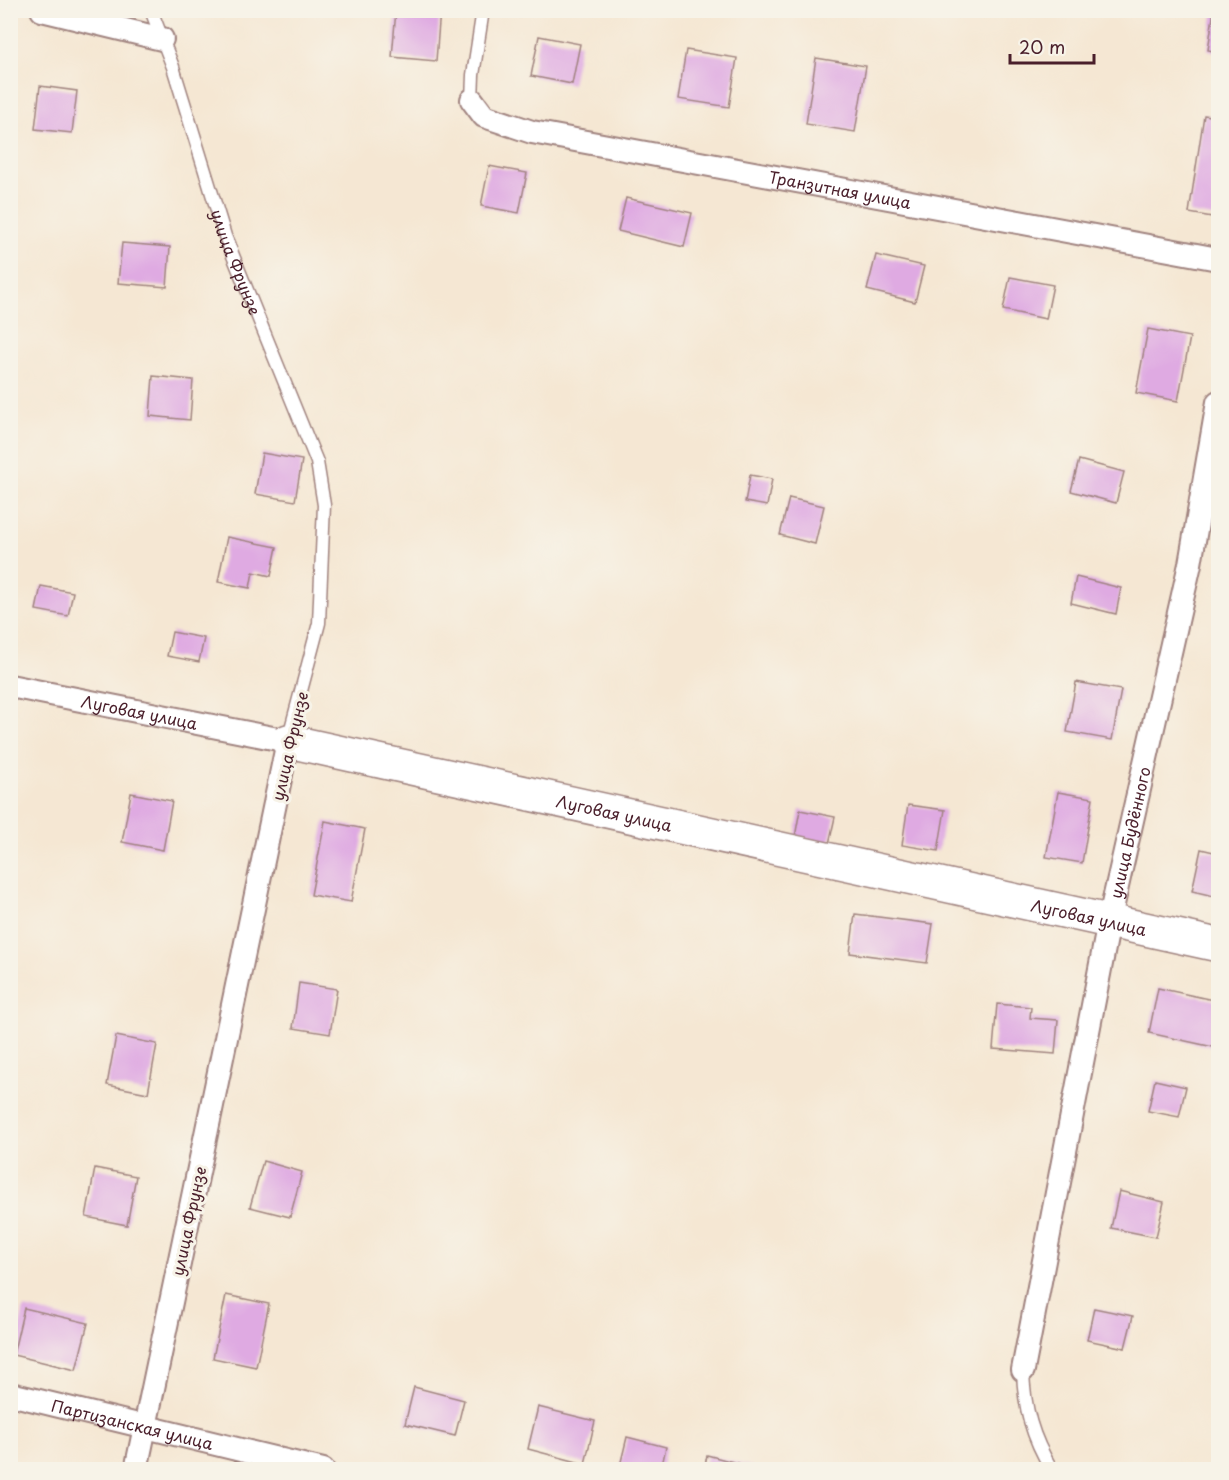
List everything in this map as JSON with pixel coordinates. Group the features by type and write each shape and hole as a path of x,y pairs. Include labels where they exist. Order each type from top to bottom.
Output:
{"street":[{"path":"42,10 162,39"},
{"name":"Транзитная улица","path":"472,100 484,116 532,132 1218,259"},
{"name":"улица Будённого","path":"1023,1370 1109,922 1190,564 1218,402"},
{"name":"Луговая улица","path":"10,686 288,741 1218,945"},
{"name":"улица Фрунзе","path":"136,1470 288,741"},
{"name":"Партизанская улица","path":"10,1394 323,1470"}],"lane":[{"name":"улица Фрунзе","path":"151,10 189,117 225,236 317,462 324,505 319,623 288,741"},
{"path":"472,100 473,75 483,10"},
{"path":"1023,1370 1024,1399 1030,1428 1052,1470"}],"building":[{"path":"396,10 440,10 436,61 392,57"},
{"path":"1214,10 1218,10 1218,52 1208,50"},
{"path":"539,36 580,44 572,84 531,76"},
{"path":"686,50 737,58 729,107 678,99"},
{"path":"816,58 866,66 855,132 806,124"},
{"path":"40,86 77,91 72,133 35,129"},
{"path":"1204,115 1218,117 1218,218 1189,213"},
{"path":"489,166 527,173 519,213 481,206"},
{"path":"626,198 692,213 684,247 618,231"},
{"path":"122,243 170,247 167,287 118,283"},
{"path":"876,255 924,266 915,302 867,290"},
{"path":"1010,277 1053,285 1046,319 1003,310"},
{"path":"1148,329 1190,337 1178,401 1136,393"},
{"path":"153,376 193,380 190,420 150,416"},
{"path":"262,453 302,460 295,501 255,494"},
{"path":"1079,460 1124,472 1116,503 1071,491"},
{"path":"750,475 772,479 767,506 745,502"},
{"path":"789,498 824,506 815,544 780,535"},
{"path":"227,537 277,547 271,576 253,572 250,588 218,582"},
{"path":"1076,577 1121,588 1116,614 1071,603"},
{"path":"41,586 73,592 68,616 36,610"},
{"path":"172,632 204,638 199,662 167,656"},
{"path":"1076,682 1121,690 1112,740 1067,732"},
{"path":"1058,792 1093,798 1082,863 1046,857"},
{"path":"131,793 172,801 163,850 122,842"},
{"path":"908,805 945,810 938,851 902,845"},
{"path":"800,810 835,817 829,844 795,837"},
{"path":"325,821 365,829 351,902 311,895"},
{"path":"1201,849 1218,853 1218,897 1192,891"},
{"path":"855,914 933,924 927,963 850,953"},
{"path":"299,983 337,989 330,1034 293,1028"},
{"path":"1158,988 1218,1001 1218,1048 1149,1033"},
{"path":"997,1004 1031,1007 1030,1018 1058,1020 1055,1054 993,1049"},
{"path":"116,1036 157,1044 148,1093 107,1085"},
{"path":"1155,1080 1186,1087 1179,1117 1148,1111"},
{"path":"263,1161 302,1172 290,1217 250,1207"},
{"path":"95,1168 136,1176 127,1225 86,1217"},
{"path":"1119,1191 1164,1202 1156,1237 1111,1228"},
{"path":"226,1295 269,1304 256,1367 213,1358"},
{"path":"24,1308 88,1323 76,1370 13,1355"},
{"path":"1094,1308 1133,1316 1125,1348 1087,1340"},
{"path":"414,1387 464,1400 455,1436 405,1424"},
{"path":"538,1407 595,1421 585,1464 528,1449"},
{"path":"627,1437 666,1447 661,1470 619,1470"},
{"path":"707,1455 760,1469 760,1470 704,1470"}]}
